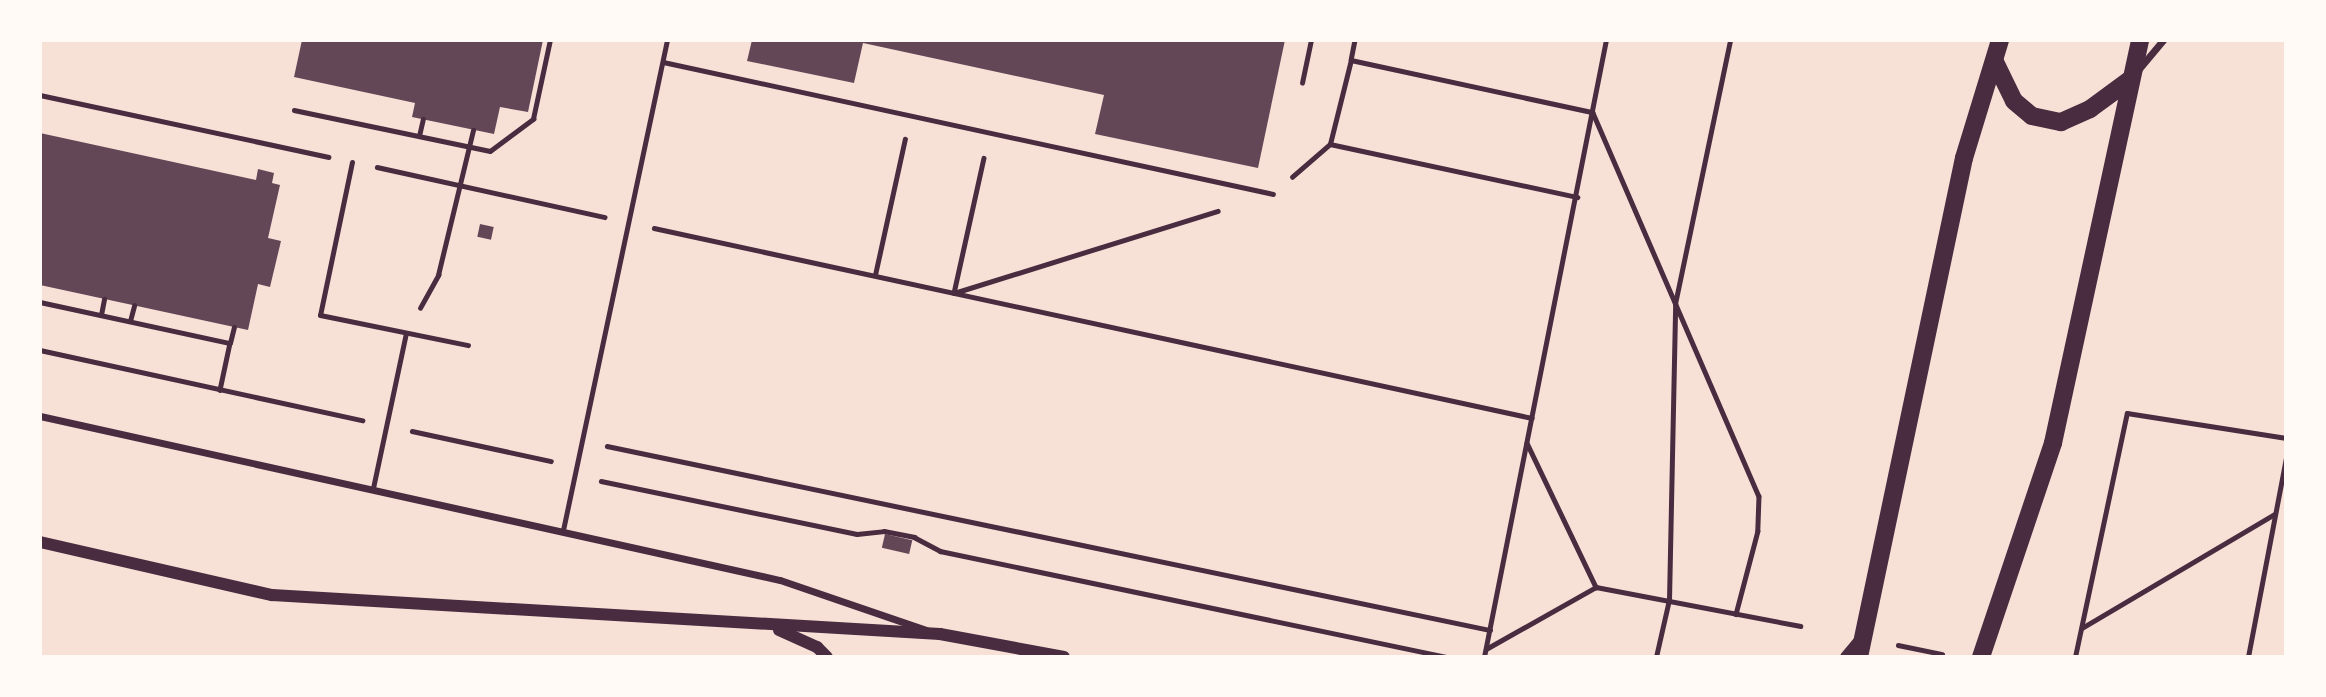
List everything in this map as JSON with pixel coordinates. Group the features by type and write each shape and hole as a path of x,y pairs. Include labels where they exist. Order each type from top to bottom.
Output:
{"main road":[{"path":"1858,657 1964,158 2000,40"},
{"path":"1981,657 2053,443 2140,40"},
{"path":"1995,62 2014,101 2032,116 2061,122 2090,109 2131,79"}],"street":[{"path":"2131,79 2162,40"},
{"path":"40,416 780,580 940,634"},
{"path":"40,541 272,594 940,634 1064,657"},
{"path":"750,623 789,632 827,657"},
{"path":"1846,657 1863,638"}],"lane":[{"path":"563,530 667,40"},
{"path":"663,62 1273,194"},
{"path":"352,162 320,315 468,345"},
{"path":"373,488 406,333"}],"path":[{"path":"295,110 490,151 533,119 550,40"},
{"path":"1302,83 1311,40"},
{"path":"954,293 1273,194 1330,144 1355,40"},
{"path":"1484,657 1606,40"},
{"path":"1656,657 1670,600 1675,303 1730,40"},
{"path":"1351,60 1592,112"},
{"path":"40,94 1532,418"},
{"path":"1592,112 1759,496 1758,531 1736,614"},
{"path":"875,275 911,116"},
{"path":"419,136 423,119"},
{"path":"406,333 438,275 473,130"},
{"path":"954,293 989,133"},
{"path":"1330,144 1577,197"},
{"path":"100,315 104,299"},
{"path":"40,302 230,343"},
{"path":"130,321 134,306"},
{"path":"220,390 234,327"},
{"path":"40,350 386,426 576,471 600,481 844,531 884,531 914,537 940,551 1447,657"},
{"path":"2075,657 2127,413 2286,438"},
{"path":"583,441 1490,631"},
{"path":"1527,443 1596,587"},
{"path":"2248,657 2286,457"},
{"path":"2081,628 2275,514"},
{"path":"1486,649 1596,587 1800,626"},
{"path":"1898,645 1942,654"}],"building":[{"path":"302,40 543,40 528,112 500,107 494,134 412,117 415,103 294,77"},
{"path":"752,40 1285,40 1258,168 1095,134 1104,95 863,43 854,83 747,61"},
{"path":"40,133 256,180 258,169 274,173 272,183 280,185 268,238 281,241 270,287 258,284 248,330 40,285"},
{"path":"480,224 494,227 491,240 477,237"},
{"path":"885,534 912,540 909,554 882,548"}]}
